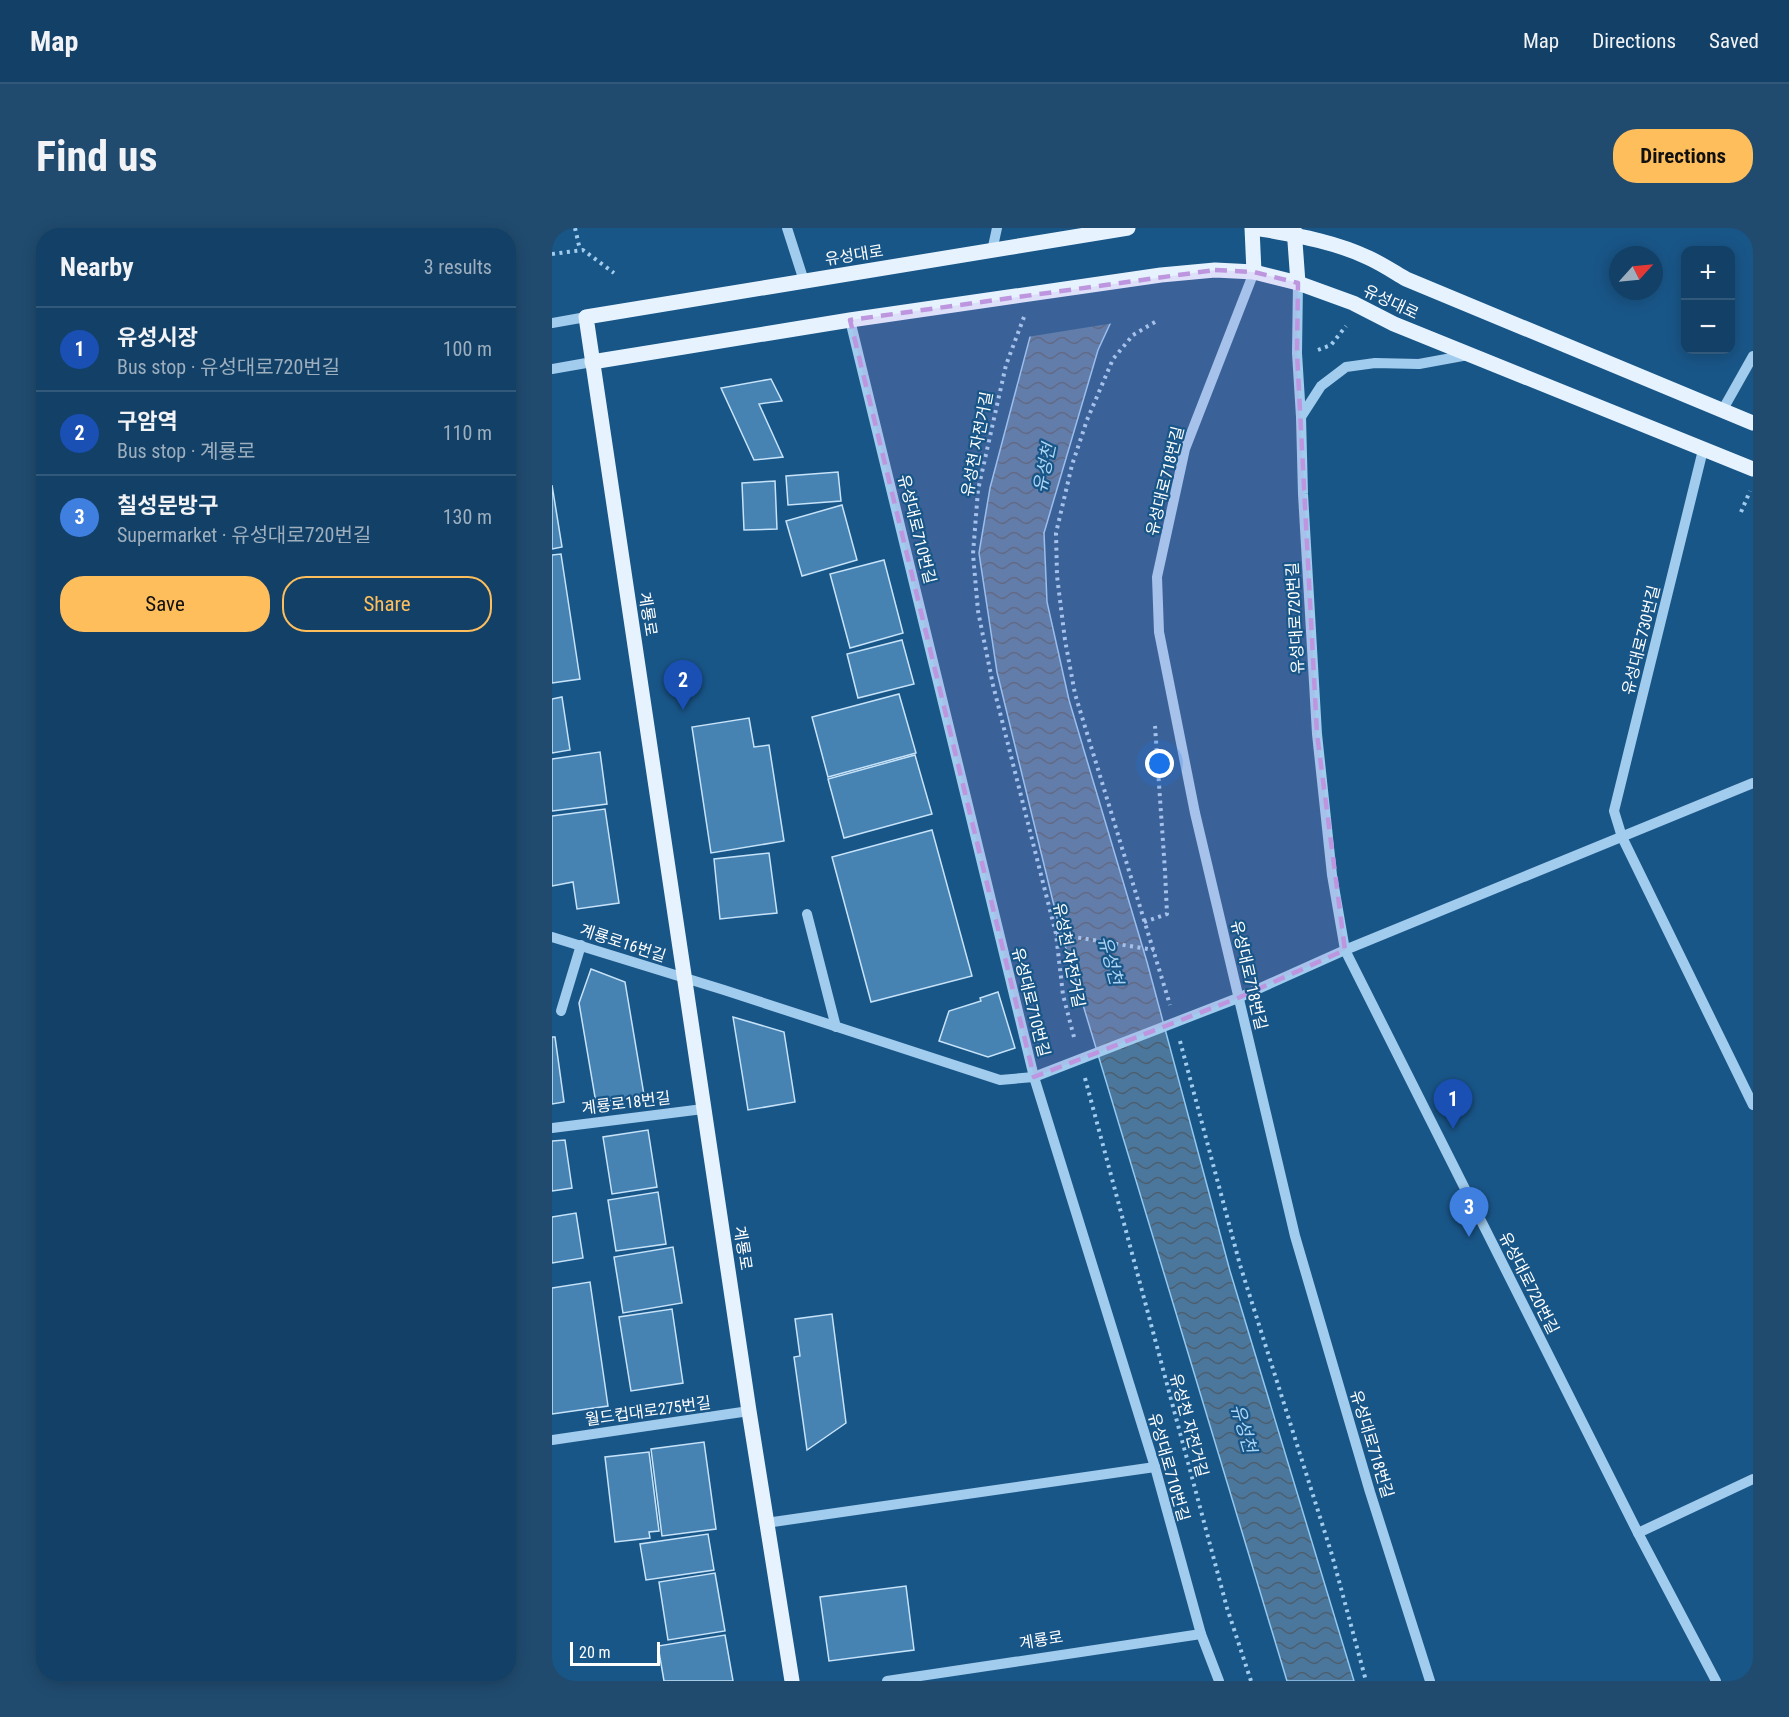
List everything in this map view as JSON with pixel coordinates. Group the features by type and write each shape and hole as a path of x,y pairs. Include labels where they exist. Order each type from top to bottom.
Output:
{"main road":[{"name":"유성대로","path":"586,317 1128,228"},
{"name":"유성대로","path":"1254,228 1294,231 1368,258 1406,279 1753,423"},
{"path":"1254,228 1254,272"},
{"path":"1294,231 1298,283"},
{"name":"유성대로","path":"592,362 850,320 1161,275 1215,270 1254,272 1298,283 1353,303 1394,324 1753,469"},
{"path":"586,317 592,362"},
{"name":"계룡로","path":"592,362 749,1411 792,1681"}],"street":[{"path":"787,228 804,281"},
{"path":"997,228 999,250"},
{"name":"유성대로718번길","path":"1254,272 1185,448 1157,577 1159,632 1195,813 1295,1236 1430,1681"},
{"name":"유성대로720번길","path":"1298,283 1297,353 1317,734 1332,875 1345,950 1638,1533 1716,1681"},
{"name":"유성대로","path":"552,323 586,317"},
{"name":"유성대로710번길","path":"850,320 1034,1077 1155,1467 1201,1634 1219,1681"},
{"path":"1301,417 1321,386 1346,367 1375,363 1419,364 1469,355"},
{"path":"1722,411 1753,356"},
{"path":"552,369 592,362"},
{"name":"유성대로730번길","path":"1703,450 1614,811 1622,837 1753,1105"},
{"path":"684,978 1000,1080 1034,1077 1238,998 1345,950 1753,783"},
{"path":"807,914 836,1027"},
{"name":"계룡로16번길","path":"552,937 684,978"},
{"path":"561,1011 581,945"},
{"name":"계룡로18번길","path":"552,1128 704,1109"},
{"name":"월드컵대로275번길","path":"552,1440 749,1411"},
{"path":"766,1523 1155,1467"},
{"path":"1638,1533 1753,1479"},
{"name":"계룡로","path":"887,1681 1201,1634"}],"path":[{"path":"575,228 580,250"},
{"path":"552,254 583,249 614,273"},
{"name":"유성천 자전거길","path":"1025,314 1006,365 978,490 973,554 978,611 993,685 1056,934 1063,995 1078,1051"},
{"path":"1155,322 1133,335 1113,359 1087,420 1072,465 1056,533 1057,576 1075,694 1172,1011"},
{"path":"1331,345 1346,326"},
{"path":"1742,512 1753,485"},
{"path":"1144,922 1167,914 1154,722"},
{"path":"1056,934 1154,950"},
{"path":"1178,1031 1240,1265 1332,1555 1366,1681"},
{"name":"유성천 자전거길","path":"1083,1073 1224,1597 1251,1681"}],"highlighted area":[{"path":"1215,270 1254,272 1298,283 1297,353 1317,734 1345,950 1238,998 1034,1077 850,320"}],"water":[{"name":"유성천","path":"1134,272 1098,350 1044,533 1047,602 1069,700 1147,962 1230,1271 1354,1681 1287,1681 1058,922 997,672 979,553 990,488 1039,303"}],"pier":[{"path":"1069,228 1146,228 1136,273 1114,323 1027,337 1036,302"}],"building":[{"path":"771,379 782,401 759,404 783,457 754,460 721,388"},
{"path":"838,472 841,501 788,505 786,476"},
{"path":"775,481 777,529 744,530 742,483"},
{"path":"552,485 562,547 552,549"},
{"path":"842,505 857,560 802,576 786,521"},
{"path":"561,554 580,679 552,683 552,555"},
{"path":"884,560 903,633 850,648 830,574"},
{"path":"902,640 914,684 858,698 847,654"},
{"path":"899,694 916,753 828,777 812,717"},
{"path":"562,697 570,750 552,753 552,699"},
{"path":"749,718 754,747 769,745 784,841 711,853 692,727"},
{"path":"600,752 607,804 552,811 552,759"},
{"path":"915,755 932,814 844,838 828,779"},
{"path":"605,809 619,903 577,909 573,882 552,886 552,816"},
{"path":"932,830 972,976 871,1002 832,857"},
{"path":"769,853 777,913 720,919 714,859"},
{"path":"591,969 625,982 644,1095 596,1103 579,1003"},
{"path":"998,992 1015,1048 988,1057 939,1041 949,1011 981,1001 980,998"},
{"path":"733,1017 784,1032 795,1102 748,1110"},
{"path":"552,1037 555,1037 564,1102 552,1104"},
{"path":"648,1130 657,1187 612,1194 603,1137"},
{"path":"565,1140 572,1188 552,1191 552,1141"},
{"path":"658,1192 666,1244 616,1251 608,1200"},
{"path":"576,1213 583,1258 552,1263 552,1217"},
{"path":"673,1247 682,1303 623,1313 614,1257"},
{"path":"590,1282 608,1406 552,1414 552,1288"},
{"path":"672,1309 683,1383 631,1391 619,1317"},
{"path":"832,1314 846,1423 807,1450 794,1357 800,1356 795,1319"},
{"path":"704,1442 716,1529 662,1536 651,1449"},
{"path":"649,1452 659,1531 649,1532 650,1538 615,1542 605,1457"},
{"path":"708,1534 714,1570 646,1580 640,1544"},
{"path":"715,1573 725,1631 668,1640 659,1582"},
{"path":"906,1586 914,1650 829,1661 820,1597"},
{"path":"725,1635 733,1681 664,1681 658,1646"}],"place":[{"name":"구암역","path":"683,710"},
{"name":"유성시장","path":"1453,1129"},
{"name":"칠성문방구","path":"1469,1237"}]}
